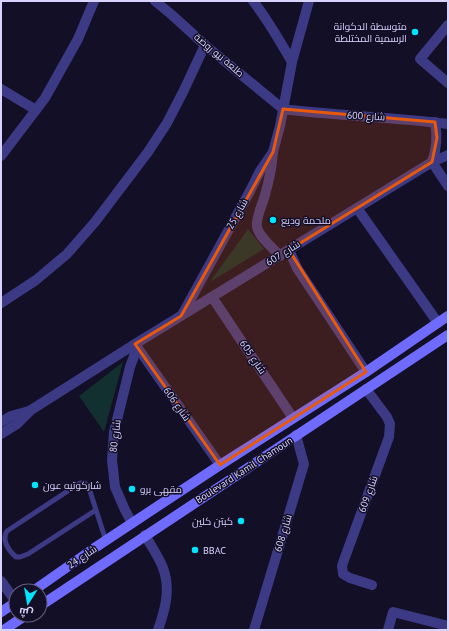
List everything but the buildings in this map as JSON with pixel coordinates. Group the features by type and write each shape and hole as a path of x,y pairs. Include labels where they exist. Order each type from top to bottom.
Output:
{"main road":[{"name":"Boulevard Kamil Chamoun","path":"132,523 366,372 448,316"},
{"name":"Boulevard Kamil Chamoun","path":"48,601 296,435 448,336"},
{"name":"شارع 24","path":"44,583 132,523"}],"street":[{"path":"1,156 45,98 78,39 94,1"},
{"name":"طلعة نيو روضة","path":"155,1 283,109"},
{"path":"253,1 268,21 292,62"},
{"name":"شارع 25","path":"181,316 260,171 273,152 280,126 292,62 308,1"},
{"path":"448,25 420,59 448,83"},
{"path":"1,303 36,280 67,254 95,222 148,152 167,123 205,44"},
{"path":"1,89 36,110"},
{"name":"شارع 600","path":"283,109 448,124"},
{"path":"435,122 437,138 435,154 432,162 448,186"},
{"path":"273,152 273,162 257,221 259,233 284,253 297,268 366,372"},
{"name":"شارع 607","path":"31,410 432,162 448,155"},
{"path":"357,208 438,323"},
{"name":"شارع 605","path":"212,297 293,418"},
{"name":"شارع 606","path":"136,346 220,465"},
{"name":"شارع 80","path":"132,523 115,487 112,460 114,432 136,346"},
{"name":"شارع 609","path":"366,389 387,417 390,424 390,437 344,560 342,570 343,574 350,578 372,585"},
{"path":"1,422 11,416 31,410"},
{"path":"1,434 17,424 31,410"},
{"name":"شارع 608","path":"254,630 304,464 296,435"},
{"path":"145,535 163,567 166,578 167,587 165,606 158,630"},
{"path":"1,581 8,591"},
{"path":"388,630 393,612 448,626"}],"lane":[{"path":"96,510 28,554 20,557 16,557 12,554 5,540 7,531 80,483 86,484 89,488 106,540"}],"highlighted area":[{"path":"283,109 435,122 437,138 432,162 289,250 366,372 220,465 135,344 181,316 273,152"}],"green space":[{"path":"248,229 264,249 210,282"},
{"path":"123,362 104,432 79,396"}],"place":[{"name":"متوسطة الدكوانة الرسمية المختلطة","path":"415,32"},
{"name":"ملحمة وديع","path":"273,220"},
{"name":"شاركوتيه عون","path":"35,485"},
{"name":"مقهى برو","path":"132,489"},
{"name":"كبتن كلين","path":"241,521"},
{"name":"BBAC","path":"195,550"}]}
